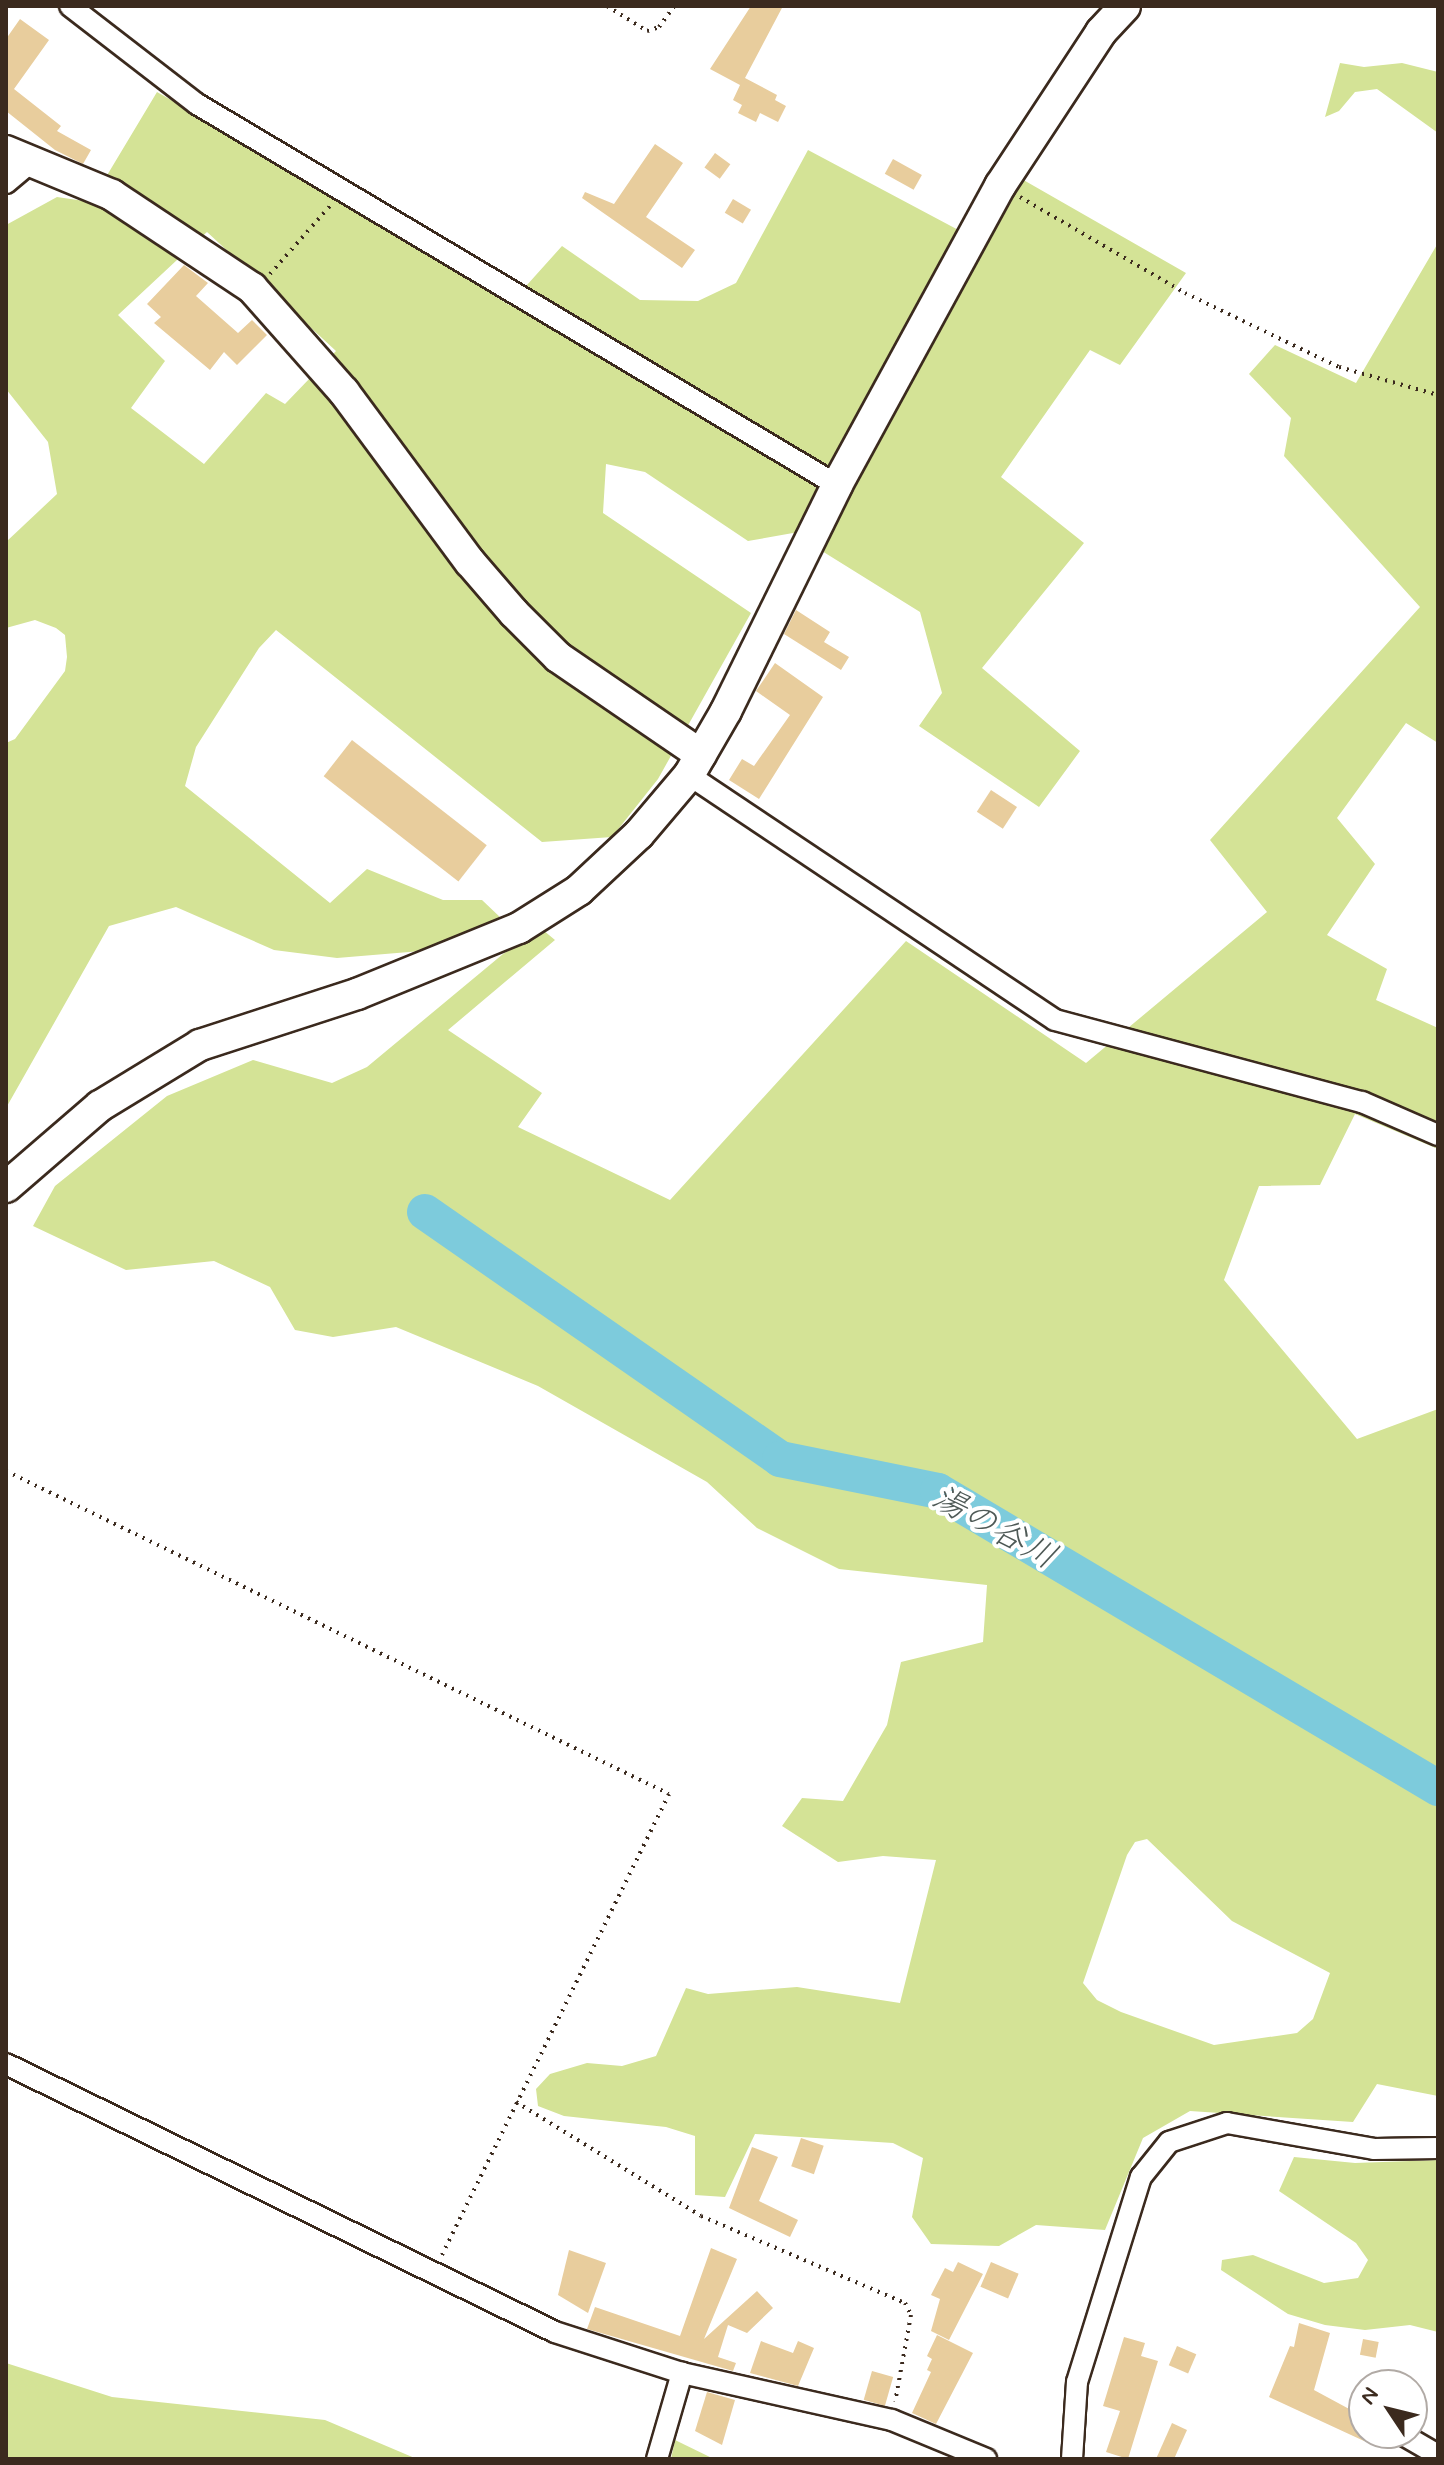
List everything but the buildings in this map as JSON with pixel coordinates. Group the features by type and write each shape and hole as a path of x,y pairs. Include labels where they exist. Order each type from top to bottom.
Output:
{"street":[{"path":"70,6 197,104 837,485"},
{"path":"6,1187 100,1106 200,1045 357,994 519,928 579,890 639,834 695,765 837,485 1000,186 1101,32 1125,6"},
{"path":"6,183 19,155 112,195 252,288 344,392 470,562 558,657 695,765 1055,1020 1362,1102 1438,1135"},
{"path":"6,2064 555,2332 682,2373 892,2420 986,2459"},
{"path":"1072,2459 1077,2382 1141,2177 1169,2142 1227,2123 1374,2149 1438,2148"},
{"path":"657,2459 682,2373"}],"path":[{"path":"607,6 647,31 659,27 674,6"},
{"path":"1000,186 1185,293 1339,367 1438,395"},
{"path":"252,288 278,269 342,189"},
{"path":"6,1471 669,1794 434,2272"},
{"path":"516,2102 701,2216 905,2303 911,2315 892,2420"}],"green space":[{"path":"1340,63 1364,67 1402,63 1438,72 1438,133 1377,89 1355,92 1339,111 1325,117"},
{"path":"157,92 320,184 509,305 562,246 640,300 698,301 736,283 808,150 964,233 1020,178 1186,273 1120,365 1090,350 1001,477 1084,543 982,668 1080,751 1039,807 919,726 942,693 920,612 793,533 748,541 645,472 606,464 603,513 751,613 658,779 612,837 542,842 276,630 259,648 196,747 185,786 330,903 367,869 443,900 482,900 502,919 472,936 421,951 337,958 274,950 176,907 109,926 6,1108 6,743 15,739 65,671 67,657 65,635 56,628 35,620 6,628 6,542 57,494 48,442 6,389 6,225 57,197 91,202","holes":["207,232 336,351 285,404 266,393 204,464 131,408 165,361 118,315"]},
{"path":"1438,243 1438,743 1406,723 1337,818 1375,864 1327,935 1387,969 1376,1000 1438,1028 1438,1149 1355,1114 1320,1185 1259,1186 1224,1280 1357,1439 1438,1409 1438,2096 1377,2084 1353,2122 1190,2111 1143,2138 1105,2230 1036,2225 999,2246 931,2244 912,2217 923,2158 893,2143 755,2134 725,2197 695,2195 695,2136 666,2127 564,2116 538,2106 536,2089 550,2074 587,2063 622,2066 656,2056 686,1988 708,1994 797,1987 900,2003 936,1860 883,1856 838,1862 782,1826 802,1798 843,1801 887,1725 901,1662 983,1642 987,1585 839,1569 757,1528 707,1482 538,1386 396,1327 333,1337 295,1330 270,1287 214,1261 126,1270 33,1226 55,1186 167,1096 253,1060 332,1083 367,1067 503,954 543,930 555,940 448,1030 542,1093 518,1127 670,1200 906,941 1086,1063 1267,912 1210,840 1420,607 1284,456 1291,418 1249,374 1275,345 1356,383","holes":["1147,1839 1232,1921 1330,1973 1313,2019 1297,2033 1214,2045 1121,2012 1097,2000 1083,1983 1127,1855 1135,1842"]},
{"path":"1294,2157 1355,2163 1438,2160 1438,2332 1410,2325 1365,2330 1325,2325 1288,2314 1221,2270 1222,2260 1253,2255 1324,2283 1358,2278 1368,2260 1356,2243 1279,2191"},
{"path":"6,2363 112,2397 325,2420 417,2459 6,2459"},
{"path":"675,2440 714,2459 671,2459"}],"waterway":[{"name":"湯の谷川","path":"425,1212 780,1459 938,1491 1438,1788"}]}
